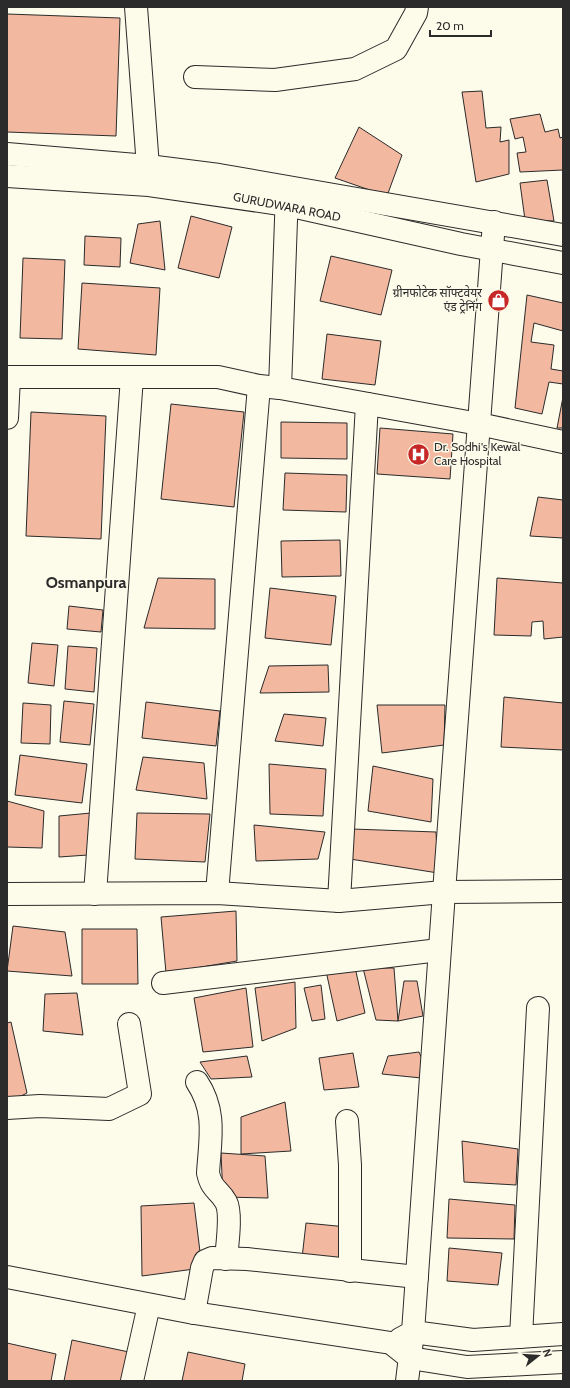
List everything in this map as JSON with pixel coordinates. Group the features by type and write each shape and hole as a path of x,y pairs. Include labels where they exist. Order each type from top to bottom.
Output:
{"street":[{"path":"136,7 149,175"},
{"path":"195,77 274,80 355,69 396,49 416,13 417,7"},
{"path":"7,154 149,175"},
{"path":"7,176 219,175 287,196 494,222 563,235"},
{"path":"217,893 287,196"},
{"name":"GURUDWARA ROAD","path":"287,196 492,250 563,263"},
{"path":"407,1381 413,1332 439,950 494,222"},
{"path":"7,418 8,377 218,377 479,424 563,442"},
{"path":"95,894 132,377"},
{"path":"339,901 367,404"},
{"path":"7,894 217,893 339,901 444,892 563,891"},
{"path":"163,983 439,950"},
{"path":"521,1337 538,1008"},
{"path":"7,1108 40,1106 109,1109 140,1094 129,1024"},
{"path":"198,1082 204,1093 211,1116 208,1173 210,1182 223,1197 228,1207 226,1259"},
{"path":"347,1120 350,1165 350,1271"},
{"path":"194,1313 202,1268 205,1261 212,1258 247,1259 417,1277"},
{"path":"7,1277 194,1313 391,1343 410,1358 467,1367 563,1362"},
{"path":"132,1381 149,1305"},
{"path":"391,1343 413,1332 473,1340 563,1334"}],"building":[{"path":"7,14 120,18 116,136 7,132"},
{"path":"482,91 486,128 501,127 500,142 509,140 509,174 476,182 462,92"},
{"path":"540,114 545,132 558,129 560,138 563,137 563,170 520,172 517,153 526,152 523,137 515,139 510,119"},
{"path":"359,127 402,155 387,196 335,178"},
{"path":"547,180 554,221 525,220 520,183"},
{"path":"191,216 232,227 219,278 178,268"},
{"path":"160,221 165,270 130,263 138,224"},
{"path":"85,236 121,238 120,267 84,265"},
{"path":"331,256 392,270 381,315 320,301"},
{"path":"23,258 65,260 62,339 20,338"},
{"path":"82,283 160,288 156,355 78,349"},
{"path":"527,295 563,303 563,331 534,323 531,342 554,345 551,369 563,371 563,384 549,382 542,414 515,408"},
{"path":"327,334 381,341 375,385 322,379"},
{"path":"563,397 563,428 557,428"},
{"path":"171,404 244,412 234,507 161,499"},
{"path":"31,412 106,416 101,539 26,536"},
{"path":"281,422 347,423 347,459 281,458"},
{"path":"380,428 453,434 450,479 377,474"},
{"path":"285,473 347,475 346,512 283,510"},
{"path":"538,497 563,500 563,538 530,536"},
{"path":"340,540 341,576 282,577 281,541"},
{"path":"158,578 215,579 215,629 144,628"},
{"path":"497,578 563,583 563,637 544,639 543,621 532,622 531,636 494,635"},
{"path":"270,588 336,596 331,645 265,638"},
{"path":"69,606 103,610 101,632 67,629"},
{"path":"32,643 58,645 54,686 28,683"},
{"path":"68,646 97,648 94,692 65,689"},
{"path":"328,665 329,692 260,693 269,666"},
{"path":"504,697 563,703 563,750 501,747"},
{"path":"64,701 94,704 90,745 60,742"},
{"path":"146,702 220,711 216,746 142,738"},
{"path":"23,703 51,705 50,744 21,743"},
{"path":"377,705 445,705 444,745 382,753"},
{"path":"284,714 326,718 323,746 275,741"},
{"path":"20,755 87,764 82,803 15,795"},
{"path":"143,757 204,763 207,799 136,790"},
{"path":"269,764 326,769 323,816 270,814"},
{"path":"373,766 433,779 431,822 368,811"},
{"path":"7,801 44,811 42,848 7,847"},
{"path":"91,813 88,855 59,857 59,816"},
{"path":"137,813 210,814 205,862 135,859"},
{"path":"254,825 325,832 318,859 256,861"},
{"path":"352,829 436,832 438,873 350,859"},
{"path":"236,911 237,961 166,973 161,917"},
{"path":"13,926 65,932 72,976 7,971"},
{"path":"82,929 137,929 138,984 82,984"},
{"path":"355,967 365,1013 337,1021 326,971"},
{"path":"363,968 394,968 398,1021 376,1020"},
{"path":"404,981 417,981 423,1016 398,1021"},
{"path":"295,982 296,1028 262,1041 255,988"},
{"path":"321,985 325,1019 312,1021 304,988"},
{"path":"246,988 253,1047 203,1052 194,998"},
{"path":"77,993 83,1035 43,1031 45,994"},
{"path":"11,1022 27,1093 7,1103 7,1023"},
{"path":"419,1052 431,1079 382,1074 388,1056"},
{"path":"353,1053 359,1087 324,1090 319,1058"},
{"path":"247,1056 252,1077 211,1079 200,1062"},
{"path":"285,1102 291,1151 241,1154 241,1117"},
{"path":"462,1141 518,1149 516,1185 464,1182"},
{"path":"221,1153 265,1156 268,1198 223,1197"},
{"path":"449,1199 515,1205 514,1239 447,1238"},
{"path":"194,1203 202,1268 142,1276 141,1206"},
{"path":"306,1223 347,1227 339,1263 302,1258"},
{"path":"449,1248 502,1253 498,1285 447,1281"},
{"path":"72,1340 129,1352 124,1381 64,1381"},
{"path":"7,1343 56,1354 51,1381 7,1381"},
{"path":"188,1352 245,1364 242,1381 182,1381"}],"place":[{"name":"ग्रीनफोटेक सॉफ्टवेयर एंड ट्रेनिंग","path":"498,300"},
{"name":"Dr. Sodhi's Kewal Care Hospital","path":"418,454"}],"district":[{"name":"Osmanpura","path":"86,582"}]}
